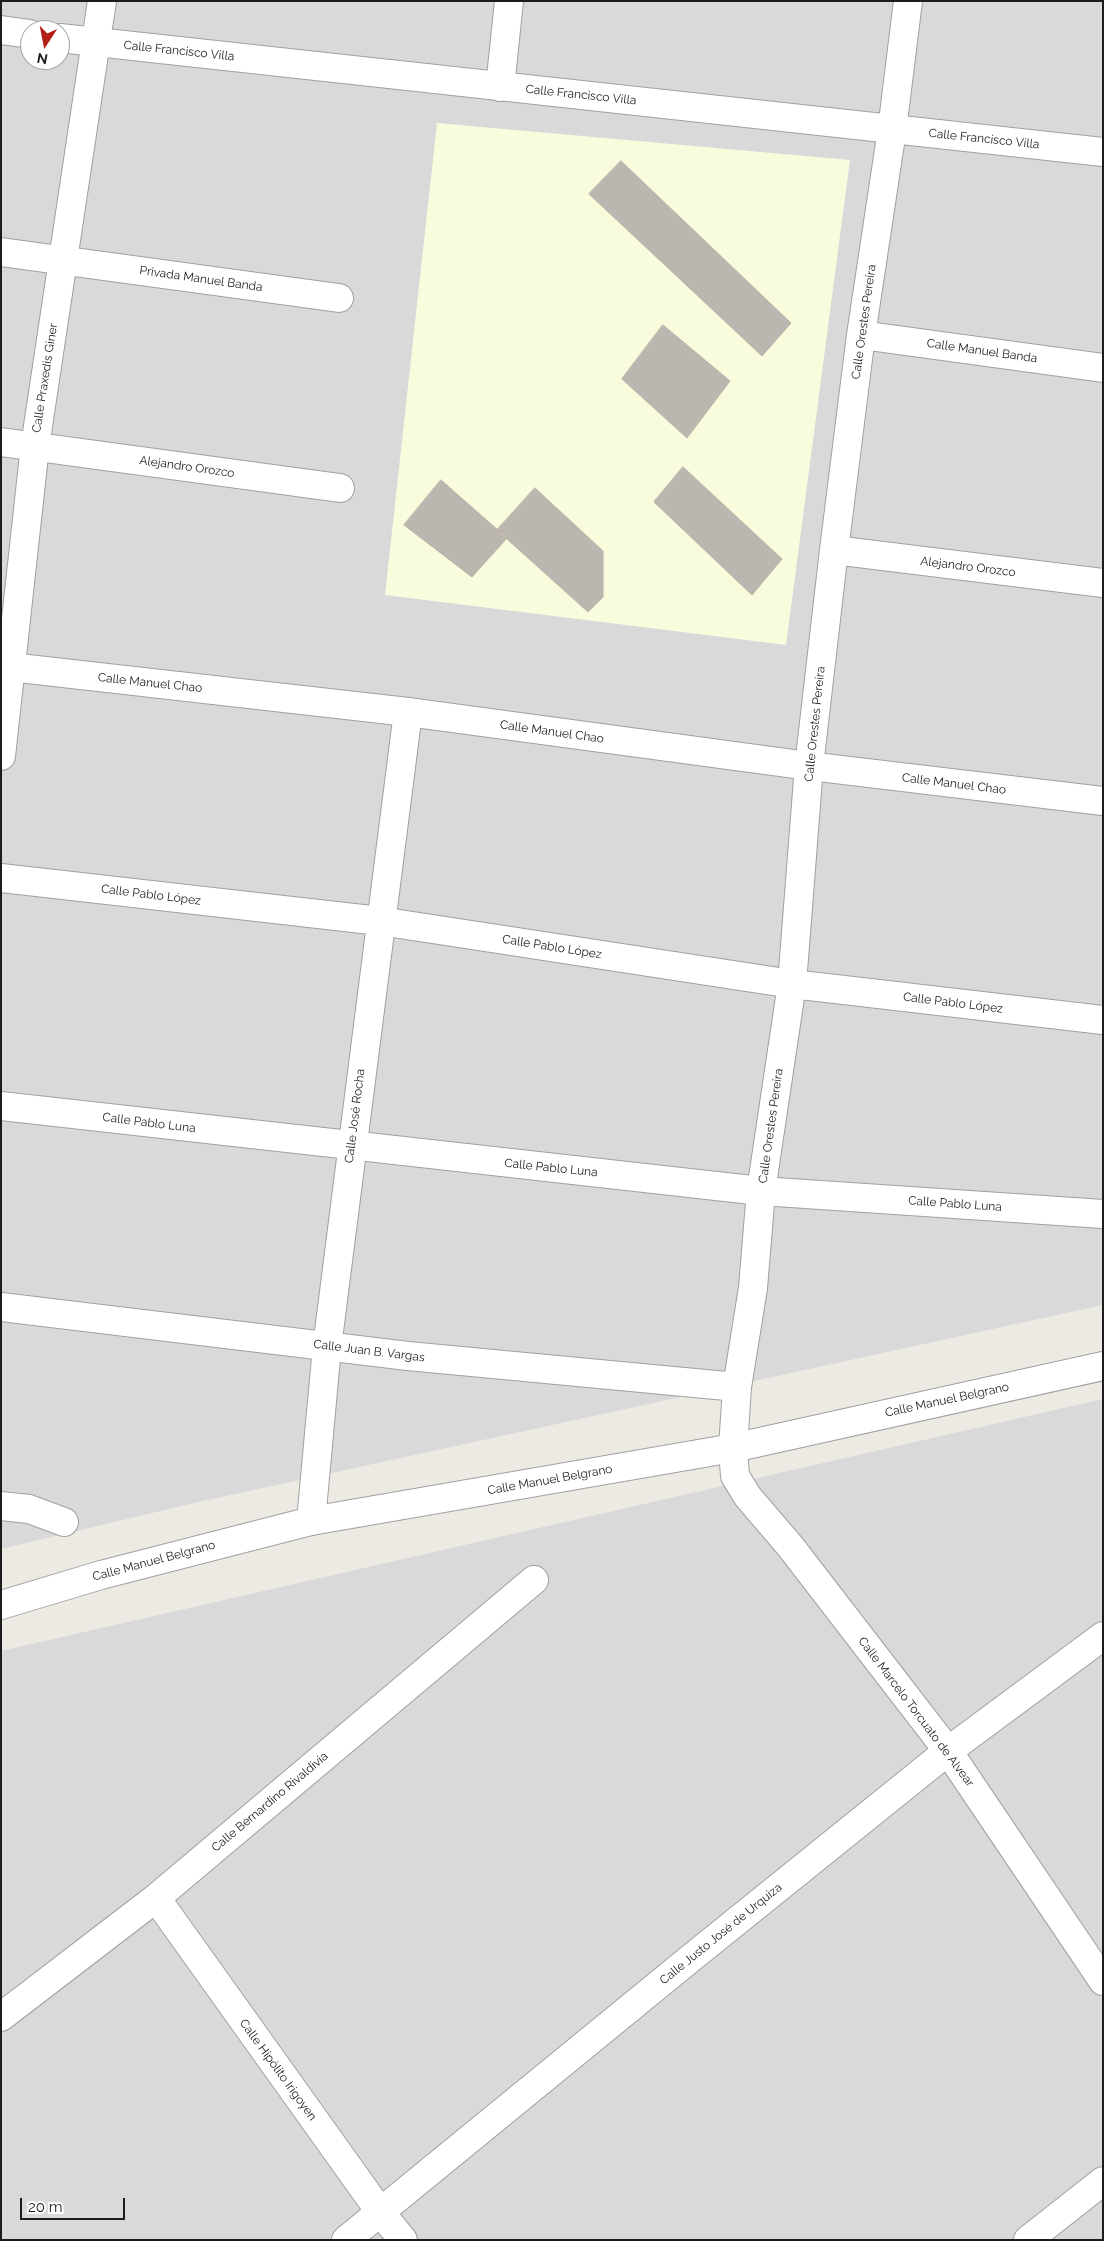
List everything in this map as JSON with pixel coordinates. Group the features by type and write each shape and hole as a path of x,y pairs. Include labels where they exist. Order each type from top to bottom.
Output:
{"street":[{"name":"Calle Praxedis Giner","path":"1,756 7,667 35,446 102,1"},
{"path":"500,87 509,1"},
{"name":"Calle Orestes Pereira","path":"733,1448 737,1387 753,1288 762,1191 792,984 809,766 834,550 861,335 892,130 908,1"},
{"path":"1,30 20,33"},
{"name":"Calle Francisco Villa","path":"70,39 1103,152"},
{"path":"1,252 63,260"},
{"name":"Privada Manuel Banda","path":"63,260 339,298"},
{"name":"Calle Manuel Banda","path":"861,335 1103,368"},
{"name":"Alejandro Orozco","path":"1,442 340,488"},
{"name":"Alejandro Orozco","path":"834,550 1103,582"},
{"name":"Calle Manuel Chao","path":"7,667 408,712 809,766 1103,802"},
{"name":"Calle José Rocha","path":"311,1521 327,1347 351,1146 408,712"},
{"name":"Calle Pablo López","path":"1,878 380,921 792,984 1103,1020"},
{"name":"Calle Pablo Luna","path":"1,1106 762,1191 1103,1214"},
{"name":"Calle Juan B. Vargas","path":"1,1307 327,1347 505,1366 737,1387"},
{"name":"Calle Manuel Belgrano","path":"1,1605 101,1575 311,1521 733,1448 1103,1366"},
{"name":"Calle Marcelo Torcuato de Alvear","path":"733,1448 735,1476 748,1498 790,1546 948,1751 1103,1981"},
{"path":"1,1506 29,1509 64,1522"},
{"name":"Calle Bernardino Rivaldivia","path":"1,2017 156,1898 534,1580"},
{"name":"Calle Justo José de Urquiza","path":"346,2240 690,1958 948,1751 1103,1636"},
{"name":"Calle Hipólito Irigoyen","path":"156,1898 381,2213 403,2240"},
{"path":"1028,2240 1103,2181"}],"shaded area":[{"path":"1,1 1103,1 1103,1305 194,1503 1,1549"},
{"path":"437,123 850,160 786,645 385,595"},
{"path":"1103,1399 1103,2240 1,2240 1,1651"}],"building":[{"path":"621,161 791,323 762,356 589,194"},
{"path":"663,325 730,381 687,438 622,379"},
{"path":"683,467 782,559 752,595 654,502"},
{"path":"441,480 507,538 472,577 404,525"},
{"path":"535,488 603,551 603,597 588,612 497,530"}]}
